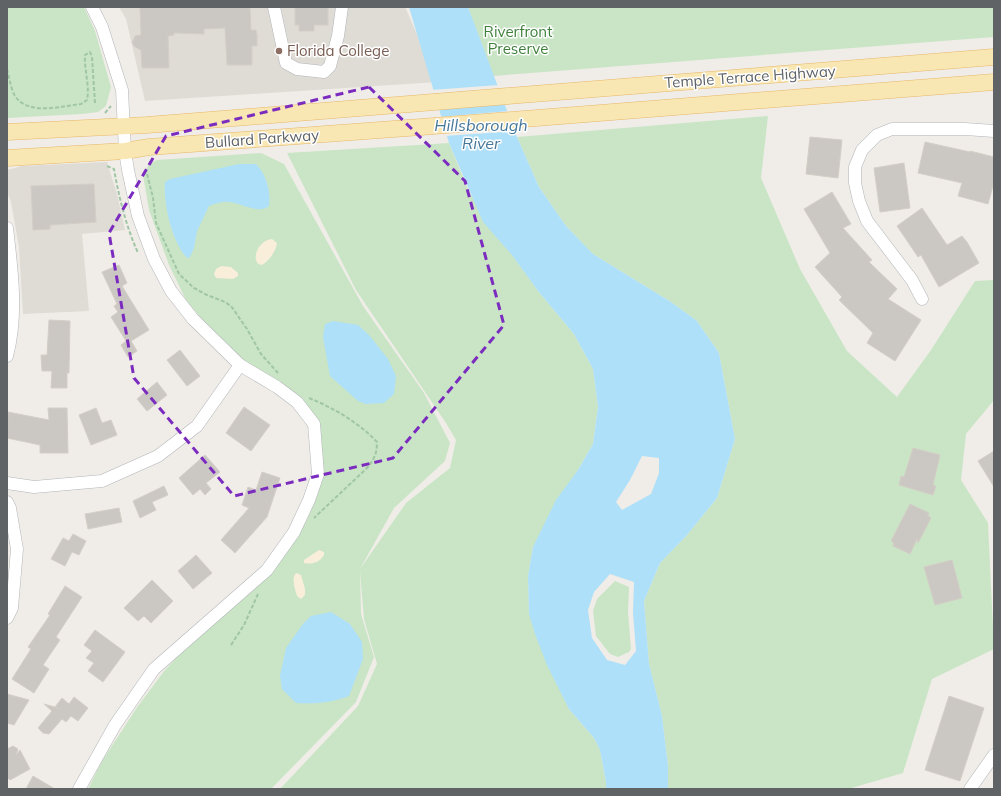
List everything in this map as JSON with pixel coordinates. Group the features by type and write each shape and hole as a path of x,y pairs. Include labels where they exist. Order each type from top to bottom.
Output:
{"main road":[{"name":"Temple Terrace Highway","path":"506,95 994,57"},
{"name":"Temple Terrace Highway","path":"517,120 994,82"},
{"name":"Bullard Parkway","path":"7,132 124,126 506,95"},
{"name":"Bullard Parkway","path":"7,158 125,151 149,147 517,120"}],"street":[{"path":"79,789 116,725 154,669 267,570 294,532 309,500 318,474 314,424 297,402 277,387 240,365 193,319 171,291 154,259 138,216 125,151 122,90 102,27 92,7"},
{"path":"274,7 286,63 297,69 324,72 330,66 338,36 342,7"},
{"path":"922,299 912,280 867,221 859,201 855,183 856,167 862,150 877,135 892,129 965,129 994,132"},
{"path":"7,228 14,280 11,340 7,356"},
{"path":"7,483 34,487 102,481 158,456 197,426 240,365"},
{"path":"7,502 10,508 17,549 12,608 7,618"},
{"path":"970,789 994,755"}],"path":[{"path":"7,69 15,96 22,104 32,108 81,104 87,100 88,95 85,55 90,52 92,56 95,103"},
{"path":"104,165 114,168 124,216 130,236 140,256"},
{"path":"147,174 153,198 156,223 179,274 194,288 231,306 247,329 261,354 279,374"},
{"path":"306,397 322,404 366,431 377,442 377,453 366,470 333,499 312,521"},
{"path":"230,645 244,625 254,601 259,594"}],"highlighted area":[{"path":"369,87 465,181 504,325 393,458 234,496 134,378 109,233 166,136"}],"shaded area":[{"name":"Florida College","path":"119,7 405,7 438,82 145,101 126,19"},
{"path":"107,162 117,194 125,230 82,234 89,311 23,314 19,247 11,202 7,192 7,170 22,166"}],"green space":[{"path":"7,7 84,7 95,31 111,87 106,106 98,112 82,114 7,118"},
{"name":"Riverfront Preserve","path":"468,7 994,7 994,37 493,76"},
{"path":"768,116 761,178 800,269 847,351 897,397 931,350 975,281 994,280 994,400 966,434 961,480 988,523 994,649 932,679 903,773 848,789 668,789 668,766 662,716 649,664 644,601 660,563 687,535 717,498 735,439 719,353 697,321 671,302 593,254 566,226 539,187 517,137"},
{"path":"449,143 469,192 538,291 574,334 593,369 598,407 593,444 533,547 528,576 529,614 569,709 594,738 600,750 606,789 280,789 358,706 377,664 364,619 360,571 361,614 374,657 356,702 271,789 88,789 102,761 138,706 165,670 195,638 277,566 308,518 320,483 321,446 278,382 244,360 218,338 186,300 169,265 149,210 143,175 149,164 157,160 261,153 284,164 363,306 424,393 450,443 445,461 394,508 360,569 406,503 450,468 456,440 356,290 287,153"},
{"path":"615,581 629,587 628,612 631,649 629,652 618,657 610,654 596,636 593,611 597,599"}],"sand":[{"path":"272,239 277,243 274,252 265,263 262,265 258,264 256,260 256,252 258,248 264,242"},
{"path":"221,266 231,267 238,273 238,276 233,279 216,278 214,274 216,269"},
{"path":"319,550 324,552 324,555 318,561 307,564 304,563 304,560"},
{"path":"296,573 301,575 305,589 305,595 301,599 297,596 294,587 294,578"}],"water":[{"name":"Hillsborough River","path":"409,7 468,7 517,137 539,187 566,226 593,254 671,302 697,321 719,353 735,439 717,498 687,535 660,563 644,601 649,664 662,716 668,766 668,789 606,789 600,750 594,738 569,709 547,665 535,634 529,614 528,576 533,547 556,500 578,470 593,444 598,407 593,369 574,334 538,291 512,255 483,222 449,143","holes":["642,456 659,458 659,473 651,494 622,510 616,502 630,480","610,574 634,582 633,613 636,651 625,665 607,660 592,638 588,610 594,592"]},
{"path":"239,164 256,164 260,168 267,183 269,206 254,209 225,202 209,206 197,231 194,248 190,257 187,258 177,242 170,222 165,200 165,182 170,179"},
{"path":"333,321 358,325 369,335 388,359 396,376 394,394 384,403 366,404 358,401 330,376 323,337 325,324"},
{"path":"331,612 350,624 362,642 363,659 349,696 323,702 296,703 282,689 280,676 286,648 303,624 311,616"}],"pier":[{"path":"499,85 506,104 437,109 431,90"},
{"path":"509,111 516,131 445,136 439,117"}],"building":[{"path":"140,7 250,7 251,30 256,30 257,35 257,46 252,46 252,65 227,65 225,28 204,29 204,34 174,33 174,35 168,36 169,68 142,68 141,50 135,47 132,43 135,36 141,35"},
{"path":"295,7 328,7 328,25 314,25 314,31 299,31 299,25 295,25"},
{"path":"810,137 842,140 838,178 806,174"},
{"path":"925,142 994,157 994,182 988,204 958,196 962,183 918,173"},
{"path":"904,163 910,208 880,212 874,168"},
{"path":"94,184 96,222 50,225 50,229 33,230 31,186"},
{"path":"832,192 851,224 843,228 872,260 869,262 897,289 888,299 921,320 895,361 867,343 873,333 839,300 842,297 815,267 830,253 804,209"},
{"path":"922,208 947,245 962,236 979,263 939,287 921,255 918,257 897,226"},
{"path":"119,265 127,283 122,286 149,330 131,341 137,351 128,357 121,345 126,341 111,317 118,312 114,306 117,304 102,272"},
{"path":"49,320 70,321 69,373 67,373 67,388 51,388 52,371 42,371 41,355 47,355"},
{"path":"180,350 200,376 187,386 167,360"},
{"path":"157,382 167,395 147,411 137,399"},
{"path":"244,407 270,425 251,451 226,433"},
{"path":"48,408 67,408 68,453 40,453 40,445 7,438 8,412 49,420"},
{"path":"96,408 102,423 111,420 117,435 91,445 79,415"},
{"path":"913,448 940,455 933,485 936,486 933,495 899,485 901,476 904,477"},
{"path":"994,451 994,487 978,461"},
{"path":"205,455 220,472 206,483 211,489 205,495 200,489 193,495 179,478"},
{"path":"262,472 280,478 267,517 235,553 221,540 249,508 242,505 248,487 256,490"},
{"path":"164,486 168,495 152,502 156,510 140,518 133,501"},
{"path":"910,504 929,513 928,516 931,518 918,543 917,539 910,554 893,546 894,543 891,541"},
{"path":"119,508 122,522 88,529 85,514"},
{"path":"73,534 86,541 79,555 72,552 65,566 51,559 63,538 69,541"},
{"path":"196,555 212,573 193,589 178,571"},
{"path":"952,560 962,598 935,605 924,567"},
{"path":"152,580 173,601 151,623 144,616 138,621 124,608"},
{"path":"65,586 82,597 56,637 60,640 43,665 49,669 34,693 12,679 31,649 28,647 50,615 48,614"},
{"path":"95,630 125,652 103,682 88,671 94,663 86,658 92,651 84,645"},
{"path":"7,694 29,700 14,725 7,723"},
{"path":"949,696 984,708 960,781 925,770"},
{"path":"74,697 88,708 78,721 71,716 66,722 62,719 49,734 43,733 38,728 52,711 44,704 58,708 55,707 62,698 69,704"},
{"path":"13,746 18,749 16,755 20,750 30,769 10,780 7,777 7,749"},
{"path":"33,776 55,789 26,789"}],"place":[{"name":"Florida College","path":"279,51"}]}
